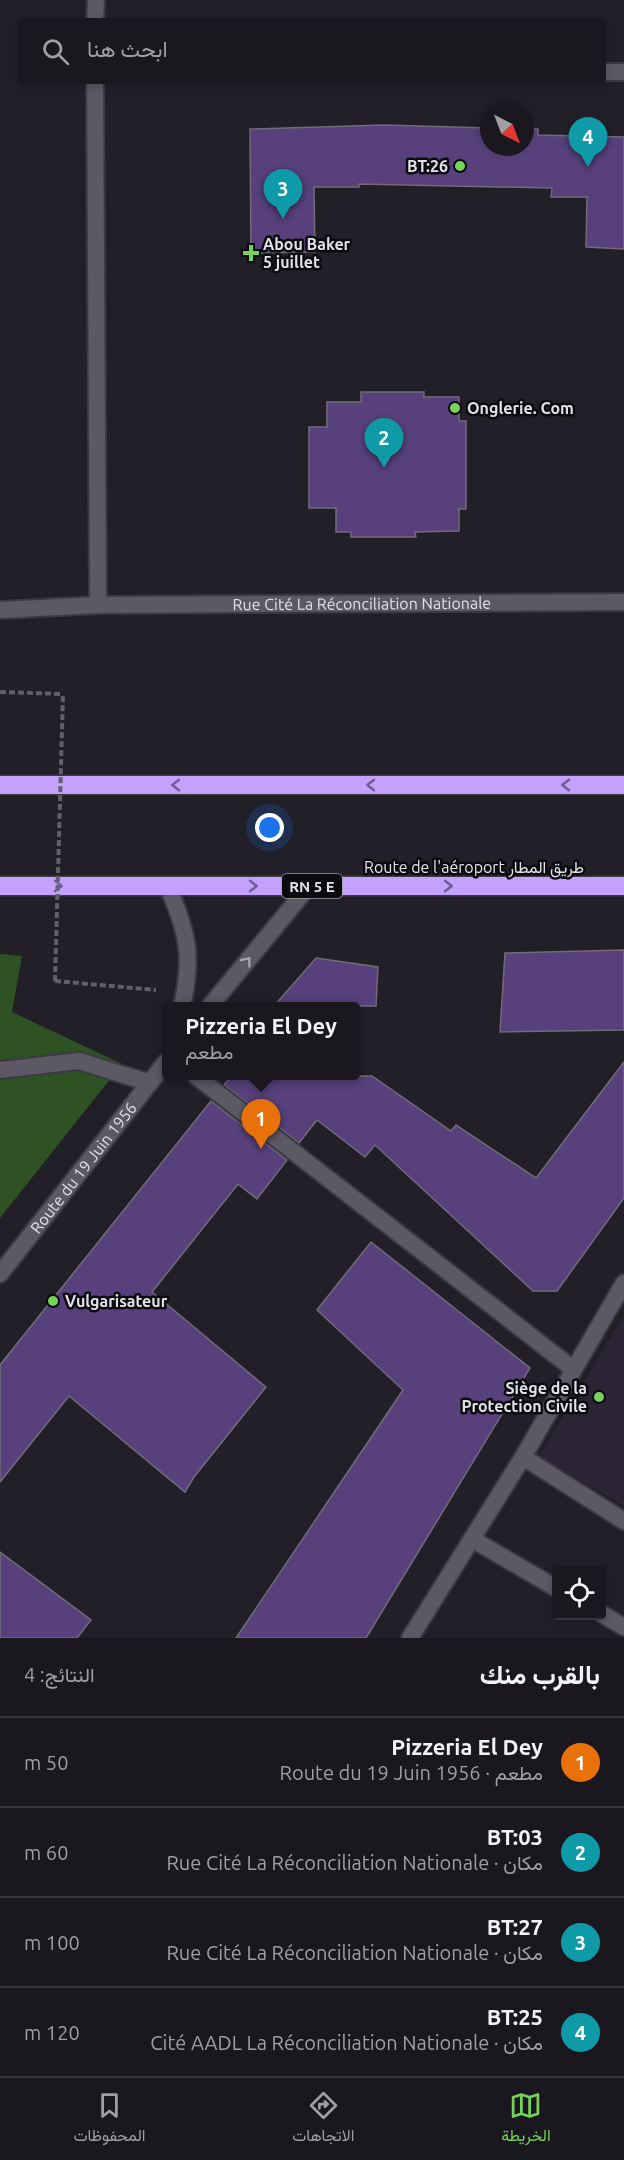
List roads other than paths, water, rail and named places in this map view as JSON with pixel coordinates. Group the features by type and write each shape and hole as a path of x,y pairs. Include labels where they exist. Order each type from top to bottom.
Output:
{"highway":[{"path":"0,785 624,785"},
{"name":"Route de l'aéroport طريق المطار","path":"0,886 624,886"}],"street":[{"path":"95,18 96,0"},
{"path":"606,72 624,72"},
{"path":"95,84 98,605"},
{"name":"Rue Cité La Réconciliation Nationale","path":"0,610 98,605 624,602"},
{"path":"213,1002 309,886"},
{"path":"168,887 183,921 189,956 183,1002"},
{"path":"0,1070 79,1061 150,1083"},
{"name":"Route du 19 Juin 1956","path":"0,1274 162,1067"},
{"path":"201,1080 572,1368"},
{"path":"410,1638 523,1457 572,1368 624,1283"},
{"path":"523,1457 624,1521"},
{"path":"472,1539 552,1586"},
{"path":"606,1616 624,1627"}],"place":[{"name":"BT:26","path":"460,166"},
{"name":"BT:25","path":"588,167"},
{"name":"BT:27","path":"283,219"},
{"name":"Abou Baker 5 juillet","path":"251,253"},
{"name":"Onglerie. Com","path":"455,408"},
{"name":"BT:03","path":"384,468"},
{"name":"Pizzeria El Dey","path":"261,1149"},
{"name":"Vulgarisateur","path":"53,1301"},
{"name":"Siège de la Protection Civile","path":"599,1397"}]}
